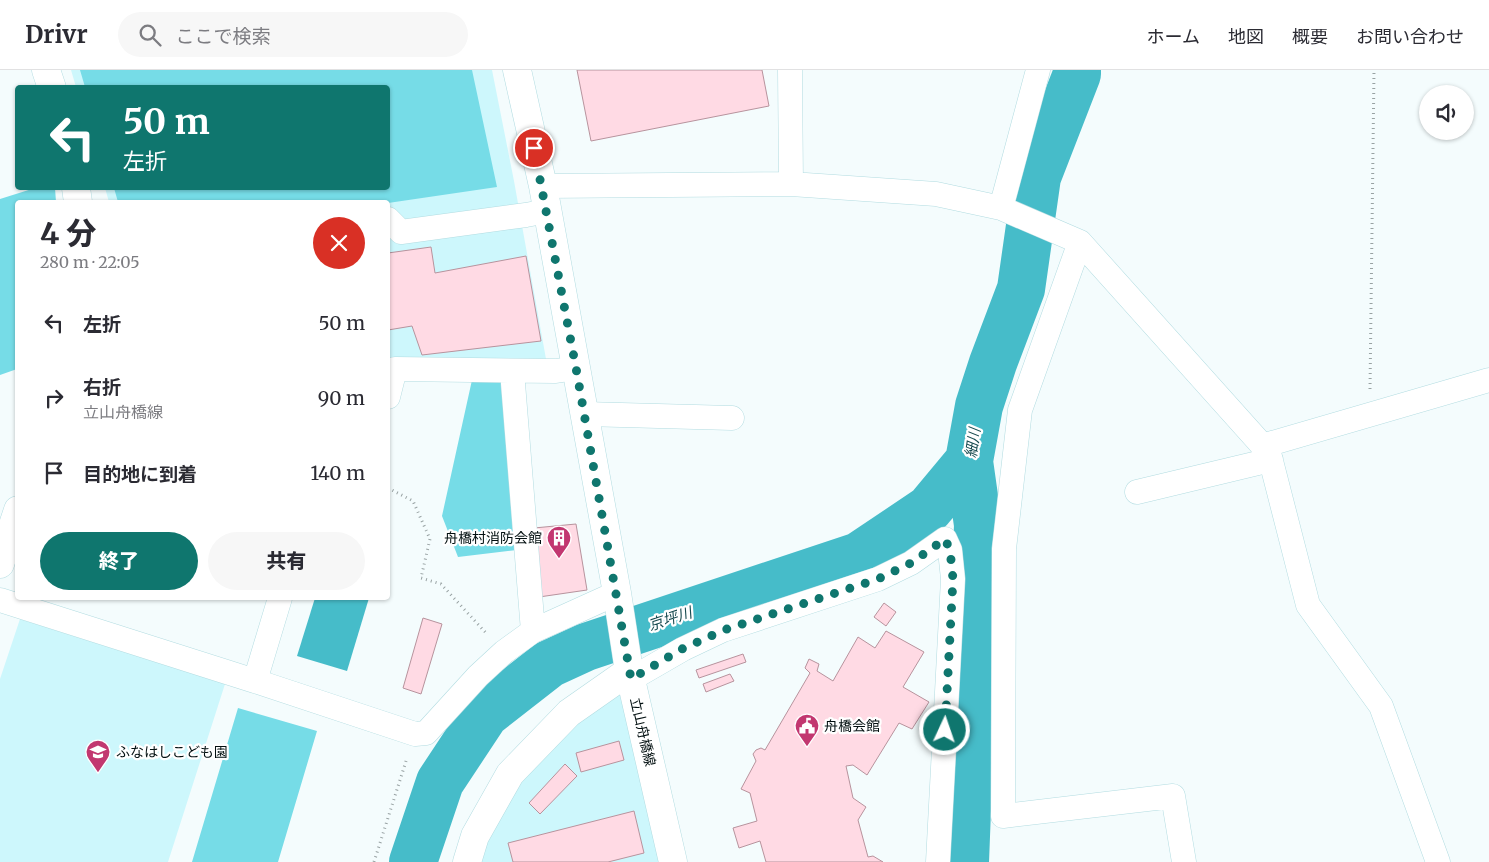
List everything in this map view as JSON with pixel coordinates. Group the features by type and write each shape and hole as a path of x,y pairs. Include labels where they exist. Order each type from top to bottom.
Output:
{"main road":[{"path":"46,70 51,85"},
{"name":"立山舟橋線","path":"517,70 545,198 617,593 630,675 673,862"},
{"path":"0,564 15,519"},
{"path":"466,862 475,836 510,774 569,713 630,675"}],"street":[{"path":"790,70 791,184"},
{"path":"1001,208 1038,70"},
{"path":"390,221 401,232 545,198 791,184 936,194 1001,208 1080,242 1267,453 1308,605 1381,706 1438,862"},
{"path":"1080,242 1020,410 1004,549 1003,816 1173,796 1184,862"},
{"path":"390,390 396,369 556,371 576,368"},
{"path":"512,371 533,631"},
{"path":"1137,492 1267,453 1370,415 1489,380"},
{"path":"584,414 732,418"},
{"path":"630,675 724,630 878,579 911,563 945,539 950,550 953,579 938,862"},
{"path":"0,600 414,734 426,733 478,676 504,652 533,631 617,593"},
{"path":"255,681 279,600"}],"path":[{"path":"1370,415 1374,70"},
{"path":"390,489 414,501 430,539 421,578 441,584 504,652"},
{"path":"374,862 414,734"}],"shaded area":[{"path":"71,70 492,70 546,359 390,363 390,200 108,200 106,190 390,190 390,85 75,85"},
{"path":"80,70 472,70 497,187 390,203 390,200 117,200 115,190 390,190 390,85 84,85"},
{"path":"29,190 55,190 56,200 15,200 15,370 0,375 0,199"},
{"path":"504,379 517,550 458,557 442,516 472,380"},
{"path":"314,600 368,600 347,671 297,656"},
{"name":"ふなはしこども園","path":"20,619 225,684 168,862 0,862 0,679"},
{"path":"629,671 673,862 467,862 510,774"},
{"path":"238,708 317,731 278,862 192,862"}],"building":[{"path":"577,70 762,70 769,106 591,141"},
{"path":"431,247 435,273 526,256 541,341 422,355 412,326 390,330 390,253"},
{"name":"舟橋村消防会館","path":"576,524 587,590 539,597 534,528"},
{"path":"884,603 896,612 886,626 874,617"},
{"path":"423,618 442,624 421,694 403,688"},
{"path":"886,631 924,652 903,687 929,702 912,729 899,723 867,775 853,765 846,766 853,798 866,807 858,820 868,857 873,856 883,862 766,862 760,841 739,848 733,828 757,821 750,793 741,789 756,761 753,754 761,748 765,750 810,673 805,668 809,659 819,664 817,671 833,681 858,637 875,648"},
{"path":"743,654 746,662 699,678 696,670"},
{"path":"730,674 734,681 706,692 703,684"},
{"path":"619,741 624,760 581,772 576,753"},
{"path":"565,764 577,776 540,814 529,803"},
{"path":"634,811 644,853 608,862 513,862 508,843"}],"waterway":[{"name":"細川","path":"965,862 978,525 969,461 979,406 1021,289 1037,177 1077,70"},
{"name":"京坪川","path":"413,862 440,782 485,714 549,664 586,647 859,556 929,509 969,461"}],"place":[{"name":"舟橋村消防会館","path":"559,559"},
{"name":"舟橋会館","path":"807,747"},
{"name":"ふなはしこども園","path":"98,773"}],"route":[{"path":"534,148 543,186 631,679 682,649 724,630 878,579 911,563 945,539 950,550 953,579 945,730"}]}
